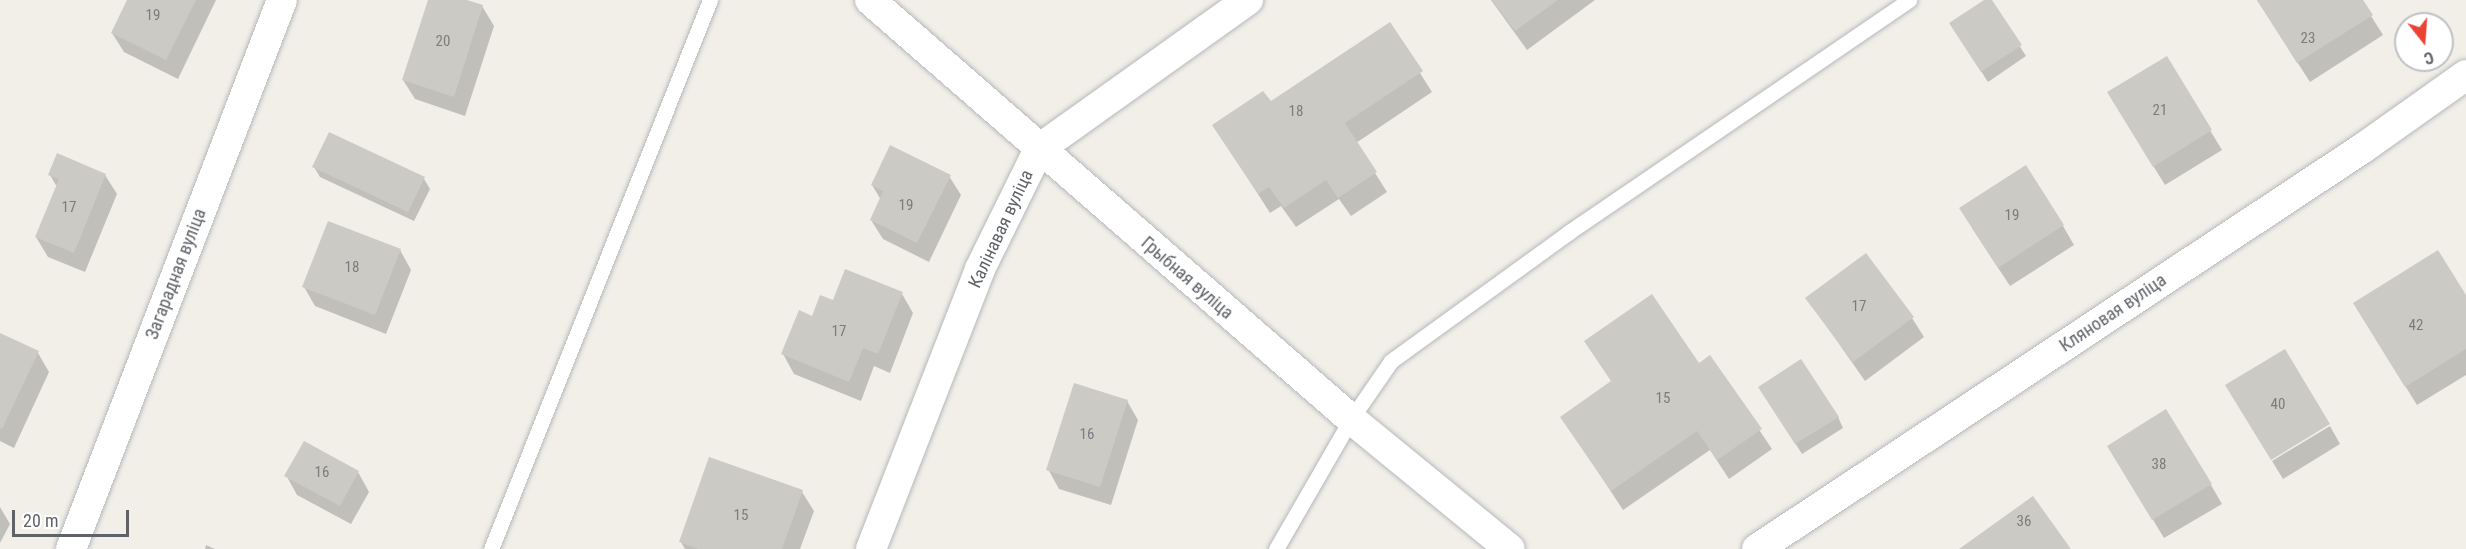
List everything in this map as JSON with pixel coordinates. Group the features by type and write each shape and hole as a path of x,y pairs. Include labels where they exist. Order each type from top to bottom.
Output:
{"street":[{"name":"Загарадная вуліца","path":"71,549 282,0"},
{"name":"Грыбная вуліца","path":"870,0 1351,420 1510,549"},
{"name":"Калінавая вуліца","path":"871,549 980,269 1039,149 1248,0"},
{"name":"Кляновая вуліца","path":"1757,549 2363,148 2466,75"}],"lane":[{"path":"491,549 710,0"},
{"path":"1276,549 1351,420 1391,362 1569,232 1908,0"}],"building":[{"path":"127,0 196,0 166,60 111,33"},
{"path":"428,0 467,0 483,5 454,97 402,80"},
{"path":"1492,0 1558,0 1515,31"},
{"path":"1984,0 1992,0 2022,45 1981,72 1949,23"},
{"path":"2257,0 2363,0 2373,15 2297,63"},
{"path":"1390,22 1423,71 1345,123 1377,172 1338,198 1326,180 1284,208 1269,187 1258,194 1212,125 1263,91 1271,101"},
{"path":"2167,56 2212,130 2153,167 2107,92"},
{"path":"329,132 425,177 408,212 312,167"},
{"path":"890,145 951,175 917,243 870,220 883,191 871,185"},
{"path":"57,153 106,174 74,253 35,237 59,179 48,175"},
{"path":"2026,165 2064,225 1998,268 1959,208"},
{"path":"328,221 401,249 375,315 302,287"},
{"path":"2438,250 2466,295 2466,349 2405,387 2353,303"},
{"path":"1866,253 1914,317 1853,362 1805,298"},
{"path":"845,269 903,292 878,354 863,348 849,382 781,354 799,310 812,316 820,295 833,300"},
{"path":"1652,294 1699,363 1710,355 1762,429 1717,460 1697,431 1611,491 1560,417 1611,381 1584,341"},
{"path":"0,333 39,351 2,429 0,428"},
{"path":"2285,349 2330,424 2271,460 2225,385"},
{"path":"1801,359 1839,417 1795,444 1758,387"},
{"path":"1074,383 1128,400 1100,487 1046,470"},
{"path":"2166,409 2212,484 2152,520 2107,446"},
{"path":"304,441 359,471 340,506 284,476"},
{"path":"709,457 803,490 782,549 698,549 679,542"},
{"path":"2033,496 2071,549 1959,549"}]}
